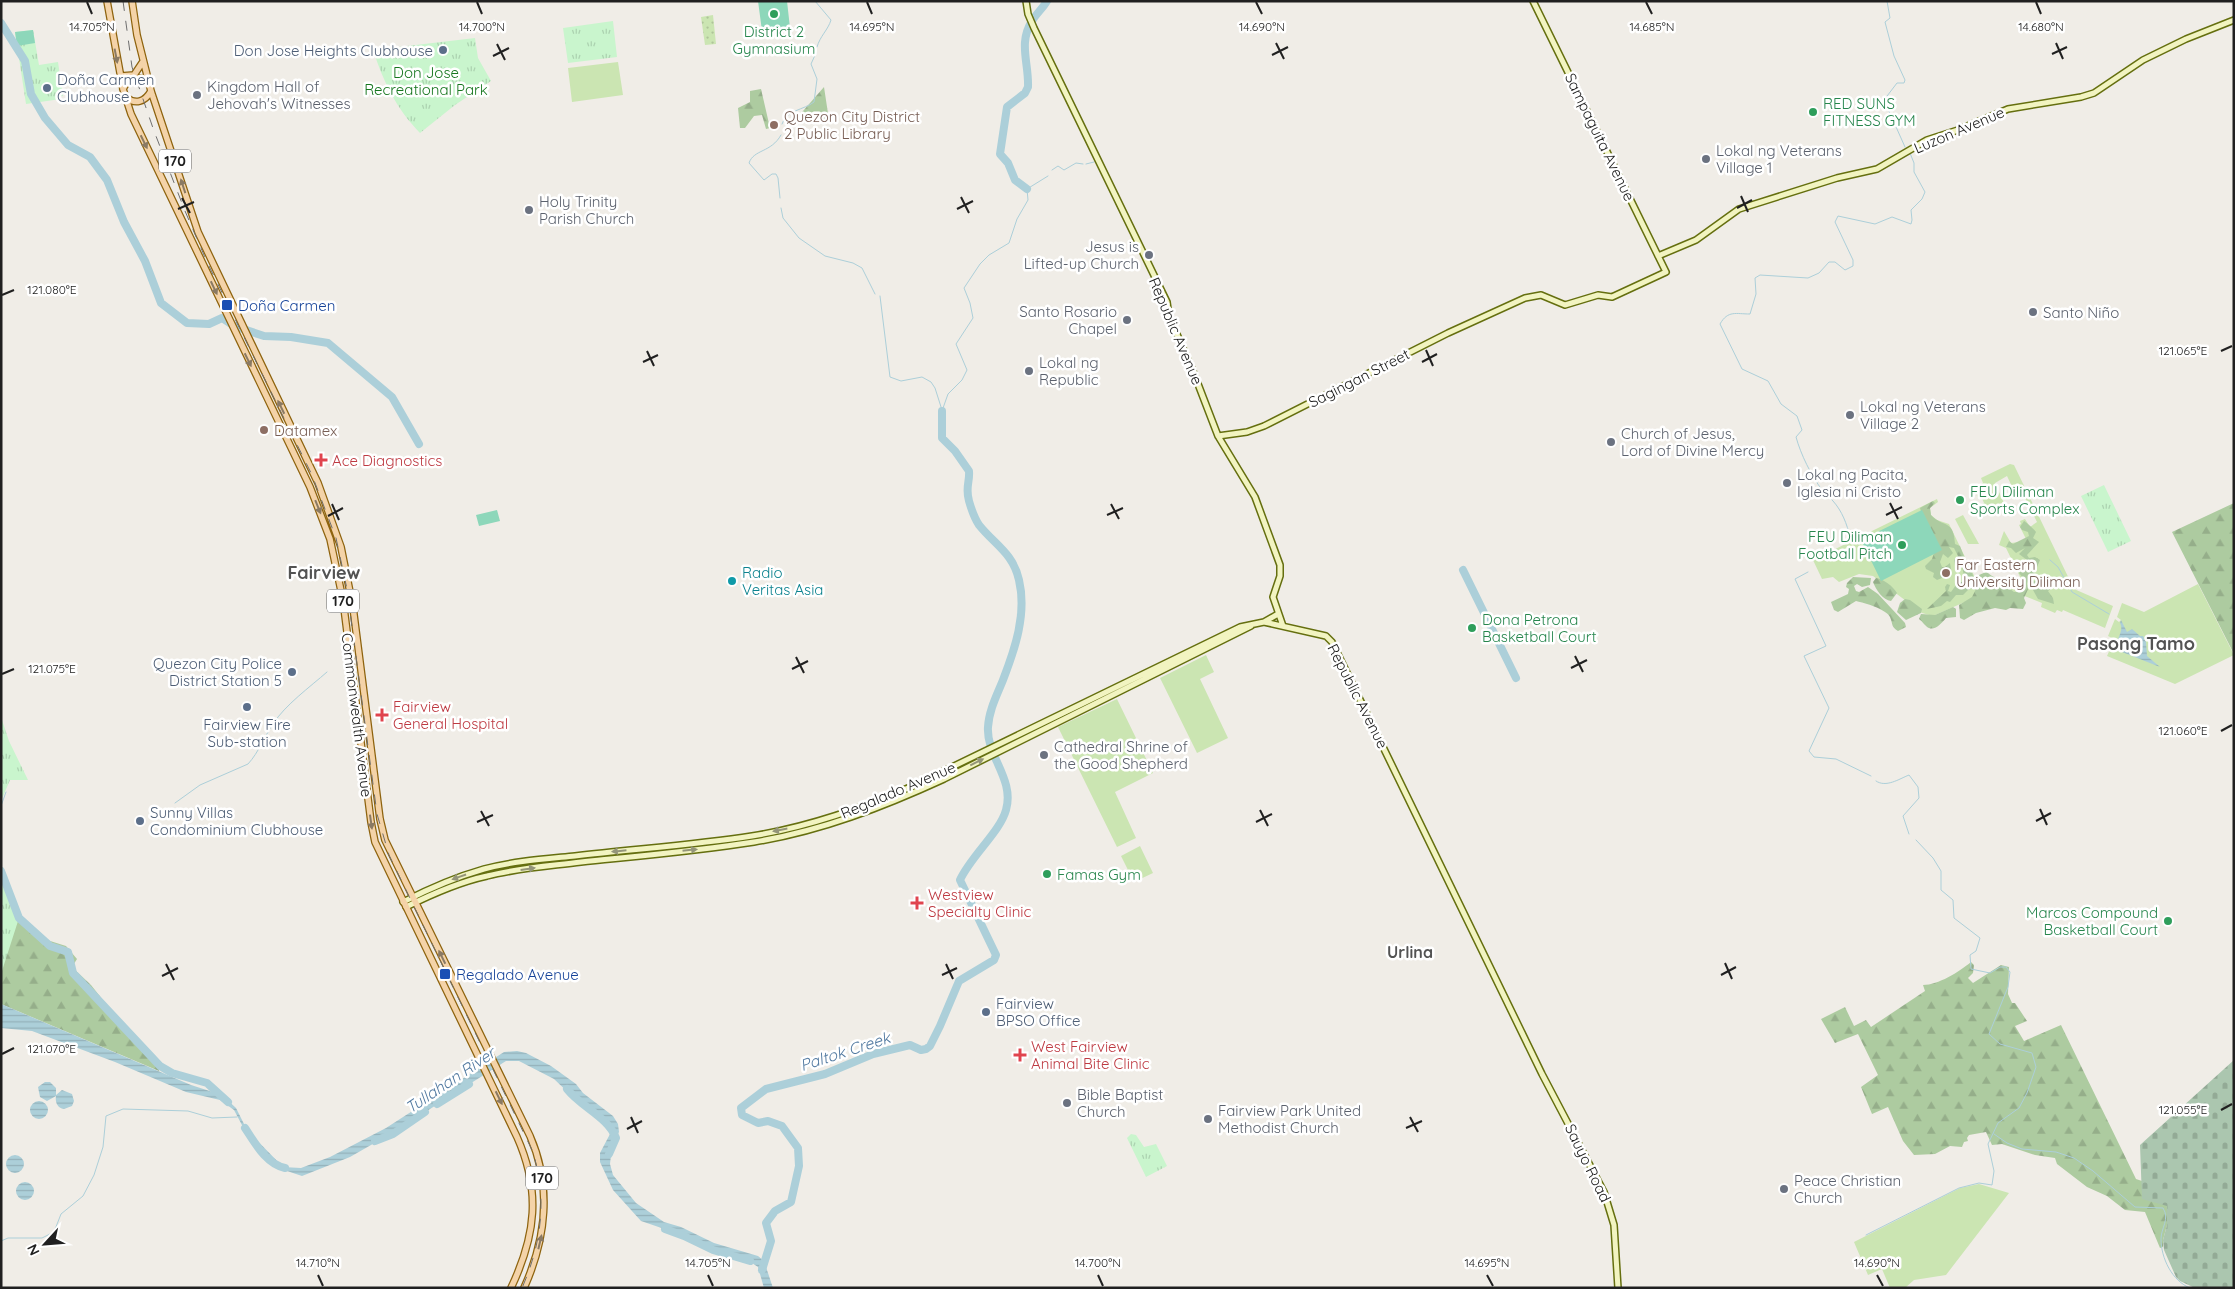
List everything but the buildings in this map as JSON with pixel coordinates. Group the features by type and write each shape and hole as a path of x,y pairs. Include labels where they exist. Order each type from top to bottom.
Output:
{"main road":[{"name":"Commonwealth Avenue","path":"107,1 123,89 140,134 310,487 330,539 344,608 374,838 490,1080 522,1150 531,1179 533,1215 531,1236 512,1288"},
{"name":"Commonwealth Avenue","path":"132,1 142,61 150,91 198,232 318,483 342,547 352,599 380,819 386,843 533,1142 542,1180 543,1232 536,1258 524,1288"},
{"name":"Republic Avenue","path":"1026,1 1034,28 1167,302 1168,313 1218,436 1255,497 1279,561 1280,576 1273,596 1283,626 1326,636 1332,642 1542,1074"},
{"name":"Sampaguita Avenue","path":"1533,1 1666,272"},
{"name":"Luzon Avenue","path":"1658,256 1696,240 1739,209 1837,178 1876,169 1927,140 1958,130 2008,109 2082,97 2094,93 2142,60 2186,39 2234,20"},
{"path":"121,76 134,75 140,69 142,61"},
{"path":"123,89 127,82 133,78 141,78 148,82"},
{"path":"126,97 132,101 140,102 145,100 150,91"},
{"name":"Sagingan Street","path":"1218,436 1264,426 1448,333 1525,298 1541,295 1565,305 1598,295 1612,297 1666,272"},
{"name":"Regalado Avenue","path":"414,900 487,876 558,865 714,848 804,832 898,800 1278,614"},
{"name":"Regalado Avenue","path":"1264,622 1283,626"},
{"name":"Regalado Avenue","path":"405,904 459,877 512,864 753,836 800,826 880,801 1240,627 1251,626"},
{"path":"374,838 379,841 384,836"},
{"path":"377,846 381,841 386,843"},
{"name":"Sauyo Road","path":"1542,1074 1607,1200 1614,1225 1618,1288"}],"green space":[{"name":"District 2 Gymnasium","path":"758,1 787,1 790,28 762,31"},
{"path":"713,15 716,44 705,45 701,17"},
{"path":"613,21 617,57 568,63 563,28"},
{"path":"33,30 39,65 58,62 63,96 61,96 61,99 26,104 15,32"},
{"path":"33,30 35,43 17,46 15,32"},
{"name":"Don Jose Recreational Park","path":"475,38 478,58 491,81 455,105 420,133 397,104 373,50"},
{"path":"618,62 623,95 572,102 568,68"},
{"path":"824,87 829,120 786,124 803,111"},
{"path":"761,89 770,128 766,129 762,115 754,116 745,128 740,128 738,108 750,102 750,91"},
{"path":"2010,464 2014,465 2074,589 2113,606 2105,628 2063,610 2062,612 2057,610 2055,613 2041,607 2042,603 2022,595 1998,602 2006,583 2010,580 2018,592 2023,589 2024,585 2006,548 1999,545 2004,531 2011,543 2027,541 2019,525 2021,524 2020,521 2025,519 2030,527 2037,522 2023,494 2016,495 2007,476 1995,483 2004,503 1996,507 1995,504 1979,512 1978,506 1984,503 1981,496 1978,498 1973,488 1983,483 1981,478"},
{"path":"2104,485 2131,541 2108,552 2081,496"},
{"path":"1937,499 1938,502 1930,508 1931,515 1937,520 1949,524 1983,594 1933,616 1922,613 1873,576 1859,574 1839,582 1833,577 1822,579 1813,560"},
{"path":"1933,501 1935,503 1930,508 1931,515 1950,527 1953,531 1955,544 1960,546 1965,559 1959,565 1955,565 1954,560 1958,556 1954,548 1949,547 1953,553 1948,558 1943,554 1940,562 1942,567 1950,563 1951,569 1947,576 1937,580 1933,577 1934,573 1926,569 1925,566 1932,559 1934,553 1920,508"},
{"path":"2234,503 2234,654 2172,532"},
{"path":"497,510 500,521 479,526 476,515"},
{"name":"FEU Diliman Football Pitch","path":"1922,510 1942,550 1881,581 1861,540"},
{"path":"1963,515 1979,544 1968,544 1955,519"},
{"path":"2024,521 2036,532 2033,538 2039,542 2027,555 2029,558 2035,557 2040,560 2032,579 2034,581 2050,579 2054,586 2048,591 2053,598 2054,604 2038,599 2028,581 2029,587 2024,598 2026,603 2023,609 2010,608 2006,610 1995,608 1976,613 1964,620 1960,618 1959,605 1972,597 1977,587 1968,590 1963,595 1956,595 1950,602 1947,601 1941,606 1927,609 1946,591 1945,587 1947,584 1950,585 1948,591 1951,592 1956,585 1965,580 1962,567 1965,563 1970,568 1978,586 1979,575 1986,572 2014,592 2022,591 2025,585 2019,573 2027,568 2027,560 2019,554 2025,548 2016,553 2011,548 2006,547 2009,541 2013,544 2029,536 2028,532 2020,527"},
{"path":"1853,577 1871,578 1870,585 1862,587 1857,584 1854,586 1856,591 1859,592 1868,587 1878,594 1905,623 1906,627 1898,631 1896,630 1890,617 1884,611 1856,601 1838,612 1834,610 1831,602 1848,594 1847,583"},
{"path":"1876,578 1891,586 1897,593 1891,601 1885,599 1878,591 1873,582"},
{"path":"2198,584 2234,655 2175,684 2107,656 2111,647 2105,644 2110,644 2112,638 2108,636 2115,619 2119,622 2121,620 2117,617 2122,603 2144,612"},
{"path":"1905,599 1910,600 1922,609 1921,613 1906,620 1897,612 1900,603"},
{"path":"1953,607 1956,609 1956,617 1946,618 1939,626 1934,628 1931,629 1919,619 1921,614 1935,615"},
{"path":"1206,655 1214,672 1200,679 1228,738 1197,753 1160,678"},
{"path":"1117,699 1153,773 1115,792 1136,838 1117,847 1058,727"},
{"path":"1,717 9,741 28,780 10,780 1,801"},
{"path":"1140,846 1153,873 1134,882 1121,856"},
{"path":"1,871 19,918 35,928 47,940 66,946 77,959 72,967 91,985 110,1009 157,1059 159,1071 1,1004"},
{"path":"1,871 19,918 1,974"},
{"path":"1971,962 1974,965 1973,973 1968,978 1973,983 2001,965 2009,967 2008,994 2012,1003 2015,1003 2027,1021 2015,1026 2024,1041 2061,1025 2136,1179 2142,1181 2144,1174 2170,1197 2163,1247 2160,1248 2145,1212 2125,1210 2107,1196 2087,1187 2057,1164 2055,1158 2035,1155 2002,1144 1992,1145 1986,1132 1969,1135 1968,1141 1964,1142 1962,1147 1950,1146 1935,1154 1914,1155 1903,1141 1888,1107 1872,1114 1861,1087 1878,1075 1858,1034 1835,1043 1821,1019 1845,1007 1854,1026 1866,1020 1871,1027 1925,991 1923,985 1935,983 1948,977"},
{"path":"2234,1060 2234,1288 2195,1288 2176,1277 2164,1250 2163,1240 2167,1225 2167,1206 2142,1199 2140,1145"},
{"path":"1131,1134 1136,1135 1144,1147 1156,1144 1167,1166 1146,1177 1127,1138"},
{"path":"1979,1184 2009,1193 1946,1275 1914,1280 1905,1288 1890,1288 1882,1269 1868,1275 1854,1242 1960,1188"}],"water":[{"path":"2121,620 2127,632 2132,629 2140,636 2143,636 2146,642 2147,656 2160,667 2117,650 2116,646 2121,630"},
{"path":"1,1004 191,1085 222,1095 236,1108 247,1130 283,1167 301,1168 330,1157 386,1128 504,1052 517,1051 526,1053 551,1066 576,1084 583,1093 613,1116 618,1124 619,1132 612,1146 610,1164 613,1175 636,1203 664,1222 681,1227 714,1243 758,1256 764,1261 773,1288 764,1288 758,1267 749,1261 710,1250 685,1236 641,1221 613,1190 600,1162 600,1153 610,1134 609,1125 575,1099 554,1079 519,1061 506,1061 392,1133 350,1157 302,1176 281,1169 243,1127 234,1110 220,1100 186,1092 115,1062 32,1031 1,1028"},
{"path":"45,1082 50,1082 56,1088 56,1095 62,1090 72,1094 74,1101 72,1106 64,1109 58,1106 56,1096 47,1101 40,1097 38,1087"},
{"path":"39,1101 45,1104 48,1110 45,1116 39,1119 33,1116 30,1110 33,1104"},
{"path":"15,1155 21,1158 24,1164 21,1170 15,1173 9,1170 6,1164 9,1158"},
{"path":"25,1182 31,1185 34,1191 31,1197 25,1200 19,1197 16,1191 19,1185"}],"waterway":[{"path":"815,1 831,20 817,47"},
{"path":"1027,189 1015,180 1008,163 1000,154 1007,107 1025,93 1028,87 1025,53 1028,29 1047,1"},
{"path":"1887,1 1890,18 1885,22 1894,56 1905,80 1904,83 1897,83 1884,100 1905,147"},
{"path":"1,23 25,61 31,94 45,118 68,145 90,157 107,180 124,222 145,261 161,303 187,323 209,324 222,318 234,326 264,336 291,337 328,343 392,397 419,444"},
{"path":"782,124 784,119 791,113 814,102 817,79 811,64 816,53"},
{"path":"780,198 776,174 772,174 764,180 749,163 755,155 772,145 781,135"},
{"path":"1850,537 1839,509 1823,492 1804,458 1796,437 1802,430 1797,416 1781,404 1768,381 1742,369 1720,324 1729,315 1736,313 1750,314 1756,294 1755,278 1760,275 1808,278 1819,273 1829,262 1835,262 1845,270 1853,266 1853,260 1835,222 1838,216 1875,224 1892,217 1911,224 1911,210 1922,199 1925,192 1914,172 1914,163 1910,153"},
{"path":"1086,164 1094,162"},
{"path":"1052,170 1058,166 1064,170 1076,163 1083,164"},
{"path":"942,411 948,394 962,380 967,370 956,344 973,318 964,288 980,264 989,255 1009,243 1017,219 1028,200 1027,189 1048,176"},
{"path":"781,208 783,218 799,238 825,256 853,263 862,268 875,294"},
{"path":"880,296 890,377 901,381 922,377 931,382 935,388 942,410"},
{"name":"Paltok Creek","path":"762,1270 771,1241 766,1223 775,1211 791,1202 799,1166 798,1148 782,1126 768,1121 758,1123 742,1115 741,1108 766,1089 825,1074 873,1054 910,1045 921,1050 926,1049 930,1046 940,1026 959,981 994,960 996,955 960,880 971,862 998,827 1006,810 1007,788 991,748 988,727 992,709 1019,631 1022,606 1021,593 1016,571 1008,556 979,525 975,517 968,496 969,471 955,451 942,438 942,411"},
{"path":"2050,560 2058,567 2072,592 2109,614"},
{"path":"1463,570 1516,678"},
{"path":"1808,572 1795,579 1826,646 1804,656 1829,708 1809,751 1814,757 1836,759 1871,776"},
{"path":"175,803 200,785 248,764 278,717 291,703 327,672"},
{"path":"1876,781 1884,784 1897,781 1909,775 1918,787 1919,798 1903,816 1909,834"},
{"path":"1,806 6,792"},
{"path":"1866,1235 1959,1188 1979,1183 1992,1185 1994,1171 1988,1144 1998,1123 2019,1108 2027,1093 2036,1067 2032,1053 2000,1044 1989,1034 2008,987 2010,972 2006,967 2000,967 1990,973 1971,969 1970,955 1976,951 1980,938 1954,918 1953,900 1941,890 1941,871 1933,858 1916,840"},
{"path":"1,871 19,918 50,946 68,952 73,973 160,1066 172,1073 207,1083 228,1102"},
{"name":"Tullahan River","path":"437,1104 469,1084"},
{"name":"Tullahan River","path":"567,1089 601,1118 612,1131 616,1138 609,1154"},
{"path":"1,1241 8,1238 42,1238 54,1232 61,1214 83,1196 94,1175 103,1147 106,1116 123,1109 188,1111 212,1118 237,1117"},
{"name":"Tullahan River","path":"375,1141 393,1134 425,1112"},
{"name":"Tullahan River","path":"245,1128 267,1158 278,1166 285,1168"},
{"path":"1994,1134 2007,1143 2022,1149 2056,1152 2074,1158 2093,1171 2135,1207 2163,1208 2166,1216 2161,1239 2165,1261 2178,1280 2190,1288"},
{"name":"Tullahan River","path":"665,1229 713,1250 750,1261"}],"railway":[{"path":"123,1 132,67 185,211 207,262 312,475 336,538 347,589 377,814 389,855 533,1152 540,1187 540,1221 534,1254 522,1288"}],"place":[{"name":"District 2 Gymnasium","path":"774,14"},
{"name":"Don Jose Heights Clubhouse","path":"443,50"},
{"name":"Doña Carmen Clubhouse","path":"47,88"},
{"name":"Kingdom Hall of Jehovah's Witnesses","path":"197,95"},
{"name":"RED SUNS FITNESS GYM","path":"1813,112"},
{"name":"Quezon City District 2 Public Library","path":"774,125"},
{"name":"Lokal ng Veterans Village 1","path":"1706,159"},
{"name":"Holy Trinity Parish Church","path":"529,210"},
{"name":"Jesus is Lifted-up Church","path":"1149,255"},
{"name":"Doña Carmen","path":"227,305"},
{"name":"Santo Niño","path":"2033,312"},
{"name":"Santo Rosario Chapel","path":"1127,320"},
{"name":"Lokal ng Republic","path":"1029,371"},
{"name":"Lokal ng Veterans Village 2","path":"1850,415"},
{"name":"Datamex","path":"264,430"},
{"name":"Church of Jesus, Lord of Divine Mercy","path":"1611,442"},
{"name":"Ace Diagnostics","path":"321,460"},
{"name":"Lokal ng Pacita, Iglesia ni Cristo","path":"1787,483"},
{"name":"FEU Diliman Sports Complex","path":"1960,500"},
{"name":"FEU Diliman Football Pitch","path":"1902,545"},
{"name":"Far Eastern University Diliman","path":"1946,573"},
{"name":"Radio Veritas Asia","path":"732,581"},
{"name":"Dona Petrona Basketball Court","path":"1472,628"},
{"name":"Quezon City Police District Station 5","path":"292,672"},
{"name":"Fairview Fire Sub-station","path":"247,707"},
{"name":"Fairview General Hospital","path":"382,715"},
{"name":"Cathedral Shrine of the Good Shepherd","path":"1044,755"},
{"name":"Sunny Villas Condominium Clubhouse","path":"140,821"},
{"name":"Famas Gym","path":"1047,874"},
{"name":"Westview Specialty Clinic","path":"917,903"},
{"name":"Marcos Compound Basketball Court","path":"2168,921"},
{"name":"Regalado Avenue","path":"445,974"},
{"name":"Fairview BPSO Office","path":"986,1012"},
{"name":"West Fairview Animal Bite Clinic","path":"1020,1055"},
{"name":"Bible Baptist Church","path":"1067,1103"},
{"name":"Fairview Park United Methodist Church","path":"1208,1119"},
{"name":"Peace Christian Church","path":"1784,1189"}],"district":[{"name":"Fairview","path":"324,572"},
{"name":"Pasong Tamo","path":"2136,643"},
{"name":"Urlina","path":"1410,952"}]}
